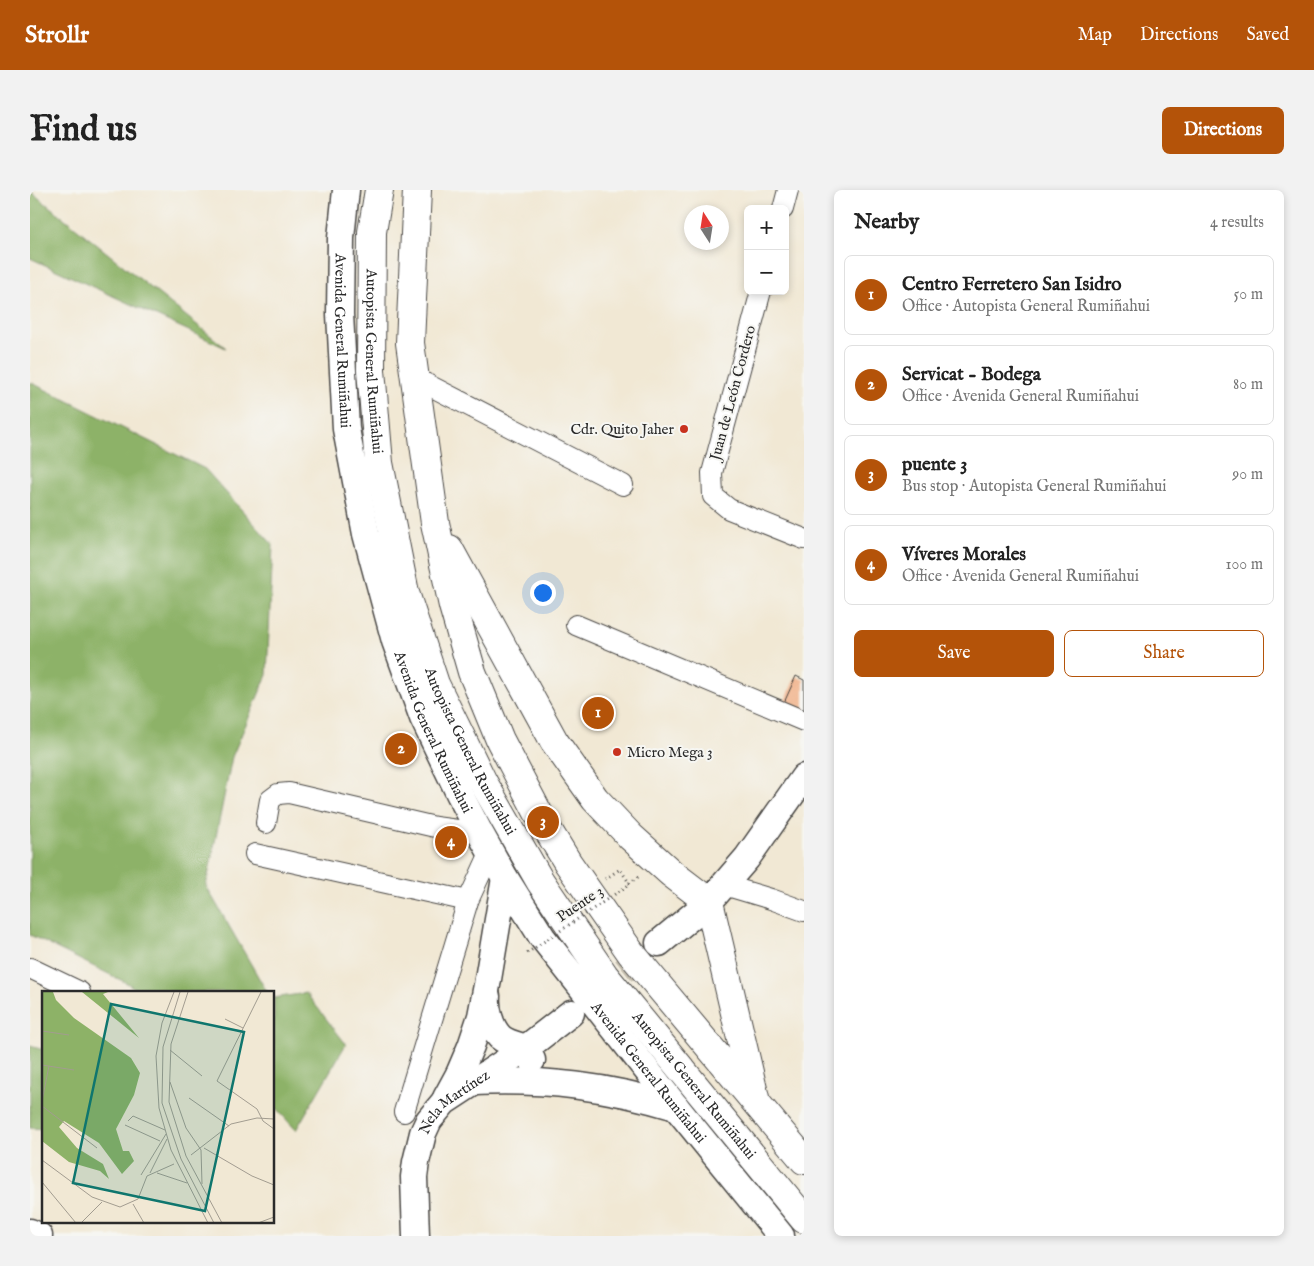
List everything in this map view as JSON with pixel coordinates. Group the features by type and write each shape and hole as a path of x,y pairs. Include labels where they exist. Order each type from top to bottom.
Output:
{"highway":[{"name":"Autopista General Rumiñahui","path":"379,190 372,232 371,370 379,463 406,593 435,684 483,782 540,881 604,975 804,1219"},
{"name":"Autopista General Rumiñahui","path":"417,190 410,343 435,523 453,606 472,672 500,740 543,822 568,862 631,953 804,1160"},
{"path":"435,523 554,740 595,799 631,838 671,873 716,894 757,1104"}],"main road":[{"name":"Avenida General Rumiñahui","path":"346,190 341,238 340,314 346,429 366,534 395,641 423,718 460,796 485,843 542,937 676,1107 782,1236"},
{"path":"659,942 716,894 747,858 804,777"},
{"path":"444,1102 459,1074 481,1016 505,878"},
{"path":"487,985 486,1005 490,1021 500,1037 512,1044 526,1048 532,1060 540,1069 552,1078 570,1084"},
{"name":"Nela Martínez","path":"416,1236 414,1177 423,1133 429,1120 444,1102 526,1048 571,1013"},
{"path":"474,1082 506,1080 570,1084 623,1093 676,1107"},
{"path":"30,1232 39,1236"}],"street":[{"path":"784,205 788,190"},
{"name":"Juan de León Cordero","path":"760,295 712,473 713,496 729,509 804,539"},
{"path":"415,378 623,485"},
{"path":"576,625 804,722"},
{"path":"266,823 270,800 278,794 289,792 435,827 485,843 404,1112"},
{"path":"254,854 468,901"},
{"path":"716,894 771,899 804,911"},
{"path":"30,968 78,991"}],"path":[{"path":"620,869 630,883"},
{"name":"Puente 3","path":"528,953 637,878"}],"green space":[{"path":"30,191 226,348 30,258"},
{"path":"30,382 205,469 273,545 267,675 232,757 206,886 266,991 139,991 127,983 30,935"},
{"path":"306,993 346,1044 296,1130 275,1107 275,998"},
{"path":"30,1046 42,1049 42,1129 30,1128"}],"building":[{"path":"796,676 804,680 804,713 783,705"}],"tunnel":[{"path":"593,995 654,946"}],"place":[{"name":"Cdr. Quito Jaher","path":"684,429"},
{"name":"Centro Ferretero San Isidro","path":"598,713"},
{"name":"Servicat - Bodega","path":"401,749"},
{"name":"Micro Mega 3","path":"617,752"},
{"name":"puente 3","path":"543,822"},
{"name":"Víveres Morales","path":"451,842"}]}
